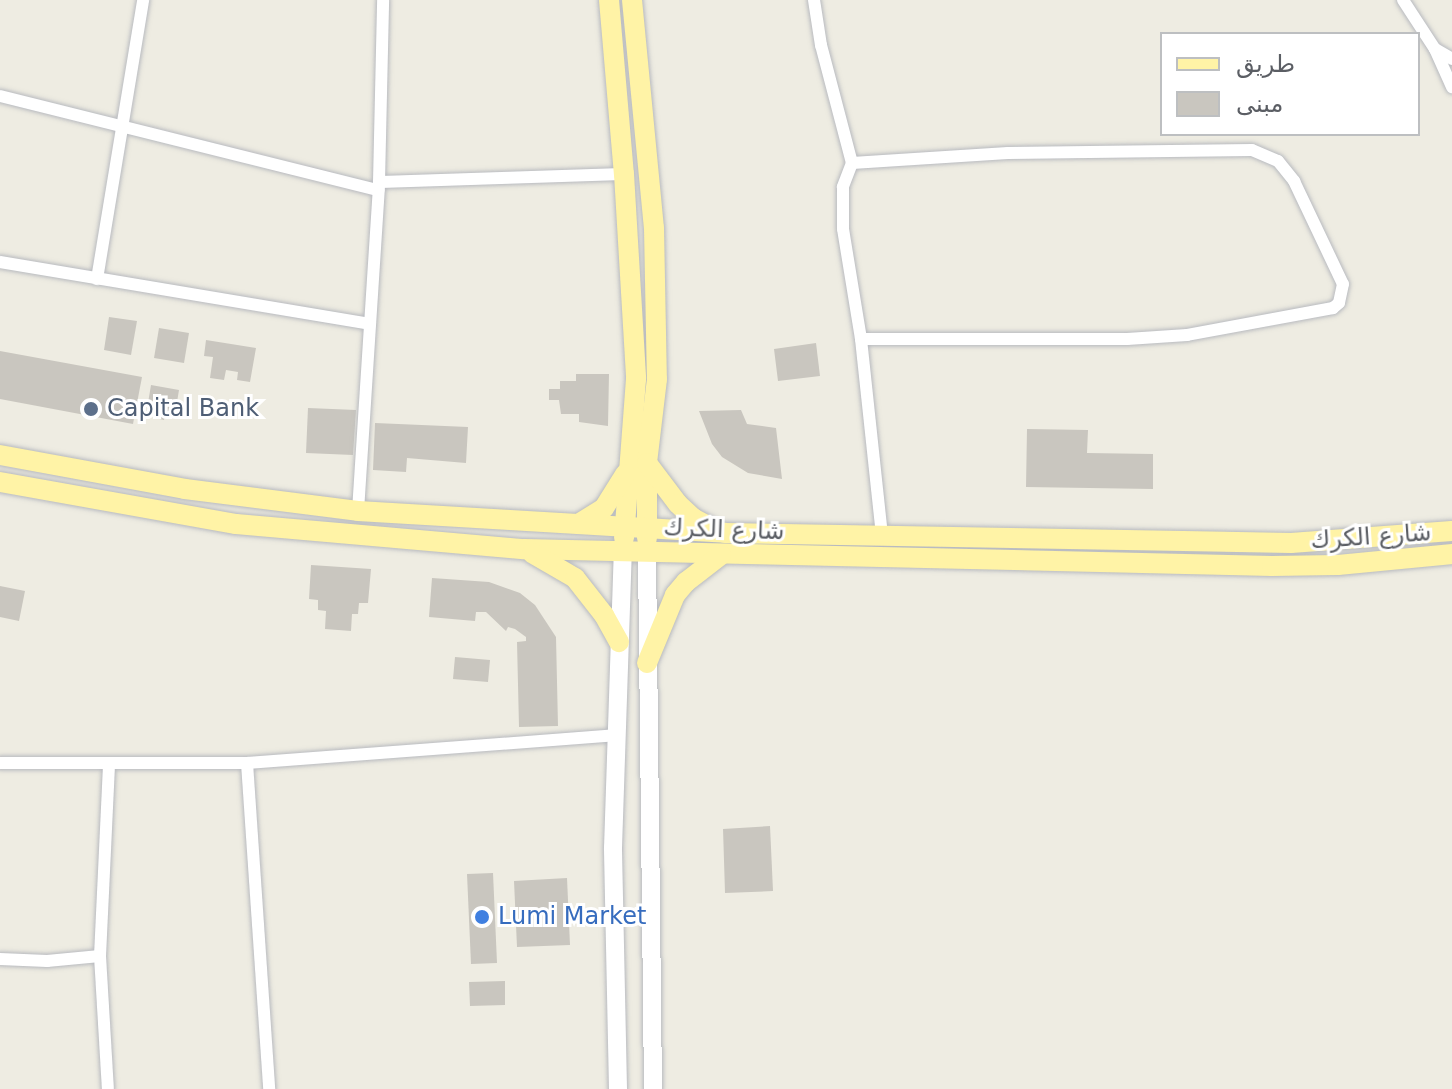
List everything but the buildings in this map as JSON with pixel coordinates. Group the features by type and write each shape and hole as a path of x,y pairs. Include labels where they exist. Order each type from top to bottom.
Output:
{"main road":[{"path":"609,0 624,174 636,379 637,465 647,527 653,1089"},
{"path":"618,1089 613,864 623,552 625,526 657,379 654,228 632,0"},
{"name":"شارع الكرك","path":"0,455 185,489 358,511 725,533 1344,542 1452,531"},
{"path":"579,523 611,501 637,465"},
{"path":"637,465 661,484 693,518 725,533"},
{"name":"شارع الكرك","path":"0,482 236,524 524,549 1186,566 1338,565 1452,554"},
{"path":"1186,541 1186,566"},
{"path":"524,549 575,578 604,615 619,642"},
{"path":"647,663 675,595 686,582 721,555"}],"street":[{"path":"97,279 143,0"},
{"path":"358,511 378,186 383,0"},
{"path":"814,0 821,45 852,163 841,204 861,339 882,536"},
{"path":"1403,0 1435,49 1452,87"},
{"path":"1435,49 1452,59"},
{"path":"0,96 378,186 624,174"},
{"path":"852,163 1008,153 1252,150 1278,161 1294,181 1343,284 1339,303 1333,308 1187,335 1127,339 861,339"},
{"path":"0,262 370,324"},
{"path":"0,763 247,763 618,735"},
{"path":"247,763 269,1089"},
{"path":"108,1089 100,956 109,765"},
{"path":"0,959 47,961 100,956"}],"place":[{"name":"Capital Bank","path":"91,409"},
{"name":"Lumi Market","path":"482,917"}]}
